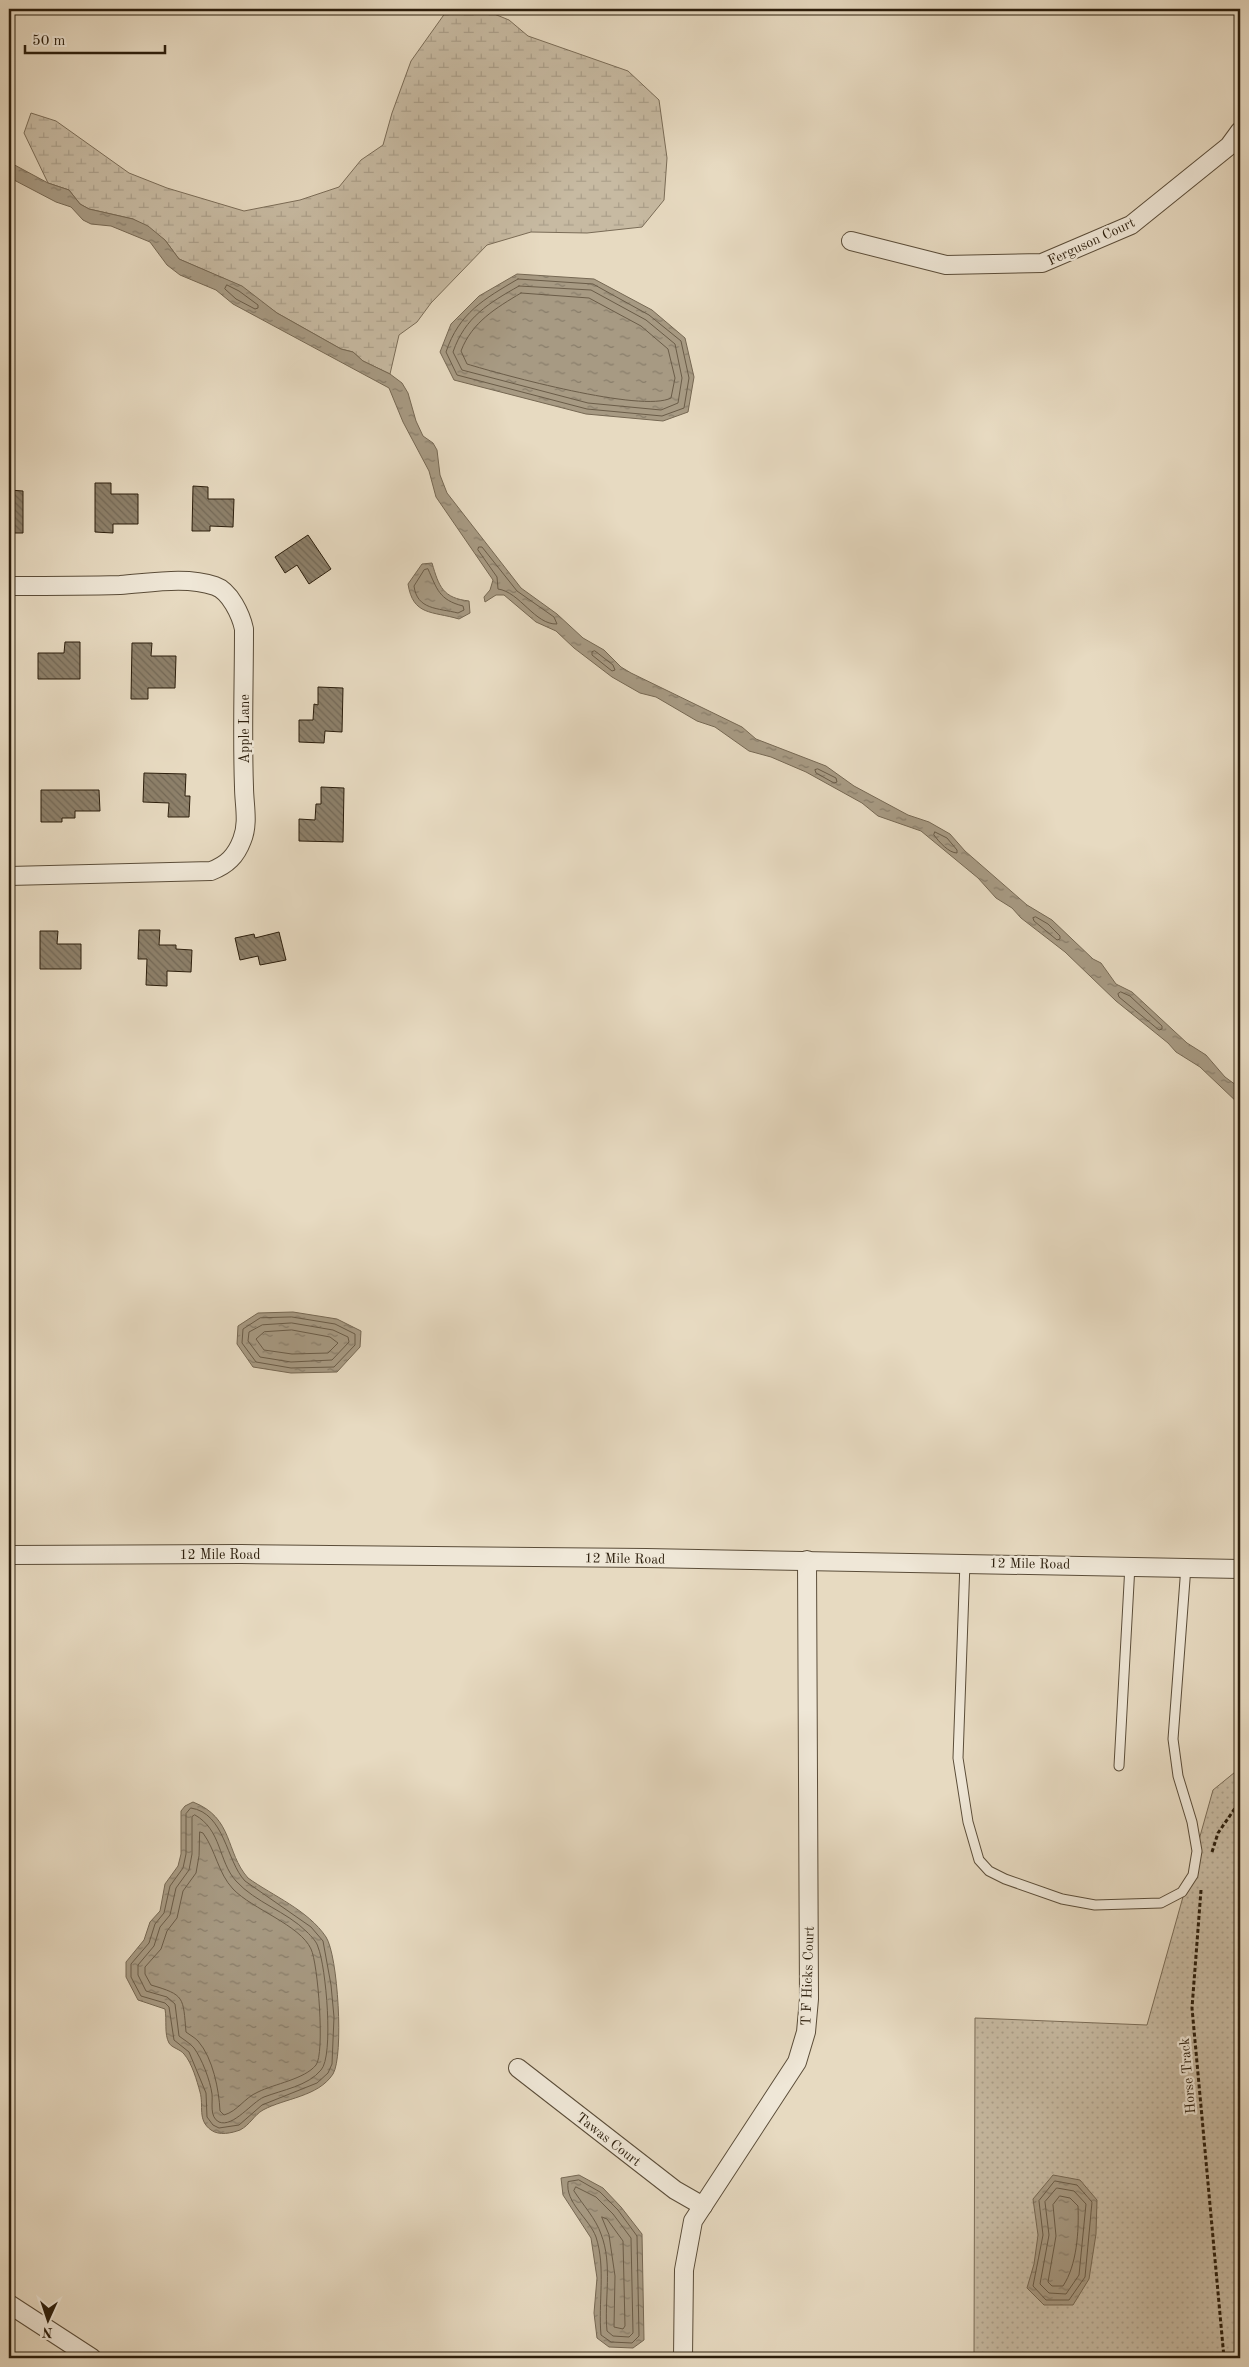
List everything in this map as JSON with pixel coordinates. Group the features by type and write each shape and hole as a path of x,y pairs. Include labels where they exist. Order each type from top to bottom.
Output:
{"street":[{"name":"Ferguson Court","path":"851,241 946,265 1042,264 1131,225 1228,146 1240,131"},
{"name":"Apple Lane","path":"9,586 119,585 174,581 217,586 235,605 241,616 244,629 244,787 246,825 242,840 233,858 224,866 211,871 9,876"},
{"name":"12 Mile Road","path":"9,1555 241,1554 807,1560 1186,1566 1240,1569"},
{"name":"T F Hicks Court","path":"683,2358 684,2270 693,2220 797,2062 806,2032 810,1951 807,1560"},
{"name":"Tawas Court","path":"518,2068 675,2190 704,2206"},
{"path":"9,2304 92,2358"}],"lane":[{"path":"965,1562 958,1758 968,1822 979,1860 989,1872 1005,1879 1062,1900 1096,1905 1162,1902 1182,1892 1193,1875 1197,1851 1192,1822 1178,1776 1173,1739 1186,1566"},
{"path":"1119,1766 1130,1565"}],"path":[{"path":"1210,1859 1218,1832 1240,1801"},
{"name":"Horse Track","path":"1202,1886 1199,1894 1192,2008 1224,2358"}],"green space":[{"path":"448,9 482,9 509,20 528,36 628,71 659,100 667,158 664,200 642,227 587,233 531,232 487,245 431,303 417,322 399,335 390,374 363,361 353,352 341,349 277,313 234,283 179,259 165,240 133,219 89,209 80,204 69,190 48,183 24,133 31,113 56,121 129,173 167,188 244,211 300,200 339,187 361,160 383,145 392,113 411,61"},
{"path":"1240,1768 1240,2358 974,2358 975,2018 1147,2025 1213,1790"}],"water":[{"path":"9,162 48,183 69,190 80,204 89,209 133,219 148,226 165,240 179,259 242,286 277,313 341,349 353,352 363,361 390,374 402,383 408,393 416,421 423,436 433,443 437,450 440,475 447,493 521,588 557,614 583,638 604,650 621,667 631,673 742,727 756,739 826,766 854,786 908,815 929,822 950,834 965,851 1027,905 1052,920 1093,959 1101,963 1116,984 1132,992 1187,1043 1206,1055 1225,1077 1240,1088 1240,1105 1200,1067 1176,1052 1168,1043 1116,1001 1065,952 1021,918 1012,908 996,898 978,878 921,831 878,816 862,803 806,772 771,757 749,751 715,727 697,721 656,697 640,693 612,677 574,648 556,631 536,622 504,595 496,595 485,602 484,597 490,590 493,580 436,497 429,471 403,422 389,388 233,304 216,290 180,275 167,265 150,242 111,226 91,224 83,220 71,207 56,202 9,178"},
{"path":"517,274 594,279 652,310 685,338 694,377 688,412 663,421 586,414 454,380 440,352 451,324 479,296"},
{"path":"432,563 443,590 453,597 469,601 470,613 459,619 432,613 419,607 414,602 408,584 422,564"},
{"path":"293,1312 337,1319 361,1331 360,1347 337,1372 291,1373 253,1367 237,1344 238,1326 258,1313"},
{"path":"193,1802 216,1817 227,1836 235,1857 248,1878 290,1904 319,1927 326,1937 334,1963 339,2027 336,2064 333,2074 319,2088 263,2110 240,2130 225,2133 214,2132 204,2122 200,2092 192,2067 184,2054 170,2045 167,2039 165,2009 138,2000 126,1977 126,1962 144,1940 150,1922 160,1911 165,1884 178,1866 181,1854 181,1811 185,1806"},
{"path":"579,2175 603,2188 642,2234 644,2340 633,2348 609,2347 597,2338 594,2313 597,2278 591,2238 563,2195 561,2178"},
{"path":"1053,2175 1080,2180 1097,2200 1096,2234 1089,2279 1073,2305 1044,2305 1027,2288 1034,2264 1038,2235 1033,2199"}],"building":[{"path":"95,483 111,483 111,494 138,494 138,524 113,524 113,533 95,532"},
{"path":"193,486 208,487 208,499 234,499 233,527 210,526 210,531 192,531"},
{"path":"9,490 23,491 23,533 9,533"},
{"path":"308,535 331,569 309,584 297,565 285,573 275,557"},
{"path":"65,642 80,642 80,679 38,679 38,653 64,653"},
{"path":"132,643 152,643 151,656 176,656 175,688 148,688 148,699 131,699"},
{"path":"318,687 343,688 342,732 325,731 324,743 299,742 299,720 313,720 314,704 318,705"},
{"path":"144,773 186,774 185,796 190,796 189,817 168,817 169,803 143,802"},
{"path":"321,787 344,788 343,842 299,841 299,819 315,820 316,804 321,804"},
{"path":"41,790 99,790 100,811 75,811 75,818 62,818 62,822 41,822"},
{"path":"139,930 160,930 159,945 176,945 176,949 192,950 191,972 167,971 167,986 146,985 147,959 138,959"},
{"path":"40,931 58,931 57,944 81,944 81,969 40,969"},
{"path":"279,932 286,960 260,965 258,956 240,960 235,938 254,934 255,938"}]}
